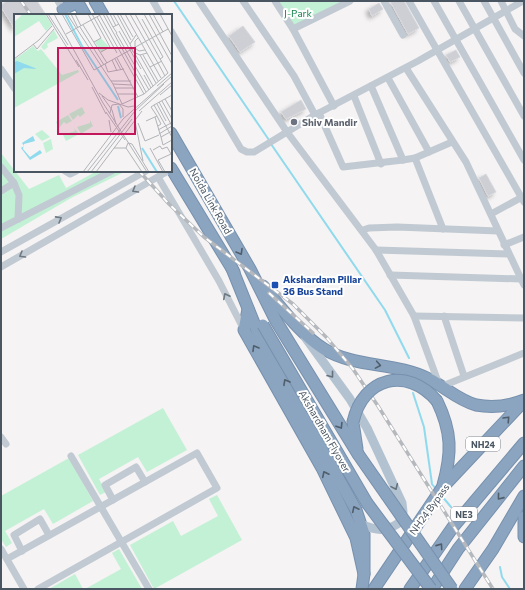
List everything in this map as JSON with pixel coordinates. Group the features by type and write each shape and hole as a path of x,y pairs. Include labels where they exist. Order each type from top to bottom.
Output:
{"highway":[{"path":"95,1 102,14"},
{"path":"63,8 78,2 84,14"},
{"name":"Noida Link Road","path":"172,135 250,269"},
{"name":"Noida Link Road","path":"171,172 231,266"},
{"path":"231,266 258,333 356,510 361,524 365,552 362,589"},
{"name":"Akshardham Flyover","path":"231,266 263,325 367,503 431,589"},
{"path":"250,269 310,339 325,349 342,357 413,373 429,379 465,401 477,405 501,406 524,400"},
{"name":"Akshardham Flyover","path":"250,269 276,321 358,454 452,589"},
{"path":"248,309 244,330 322,468 356,538 364,574"},
{"path":"358,454 353,422 356,410 362,399 370,390 381,383 394,380 406,381 418,385 429,392 437,401 446,418 451,448 449,464 442,488"},
{"name":"NH24 Bypass","path":"374,589 442,488 524,400"},
{"name":"NE3","path":"410,589 453,527 524,443"},
{"name":"NE3","path":"431,589 458,549 524,466"},
{"path":"465,589 493,549 524,496"},
{"path":"524,516 524,537"}],"main road":[{"path":"293,320 326,368 350,399 367,428 402,503 403,512 400,523 388,529 373,529 361,524"}],"street":[{"path":"153,1 160,14"},
{"path":"199,1 287,132 363,230 376,250 414,316 440,387 524,353"},
{"path":"243,1 294,76 317,114 343,167 381,164 416,158 452,142"},
{"path":"275,1 293,29 334,106"},
{"path":"293,29 350,1"},
{"path":"384,1 403,35"},
{"path":"409,1 523,198 491,214"},
{"path":"434,1 524,160"},
{"path":"459,1 524,116"},
{"path":"484,1 524,73"},
{"path":"501,1 515,29 524,36"},
{"path":"172,33 241,149 247,152 261,149 317,114 388,78 524,1"},
{"path":"390,275 522,282 466,162 406,68"},
{"path":"1,69 14,88"},
{"path":"388,78 429,152"},
{"path":"371,86 403,160"},
{"path":"354,96 381,164"},
{"path":"416,158 443,229"},
{"path":"1,167 14,183 19,195 18,219"},
{"path":"2,224 18,219 110,172"},
{"path":"1,252 144,172"},
{"path":"1,267 167,172"},
{"path":"158,177 219,281 244,330"},
{"path":"1,191 14,183"},
{"path":"363,230 369,228 390,227 498,231"},
{"path":"504,245 524,237"},
{"path":"376,250 508,254"},
{"path":"414,316 524,318"},
{"path":"444,316 464,376"},
{"path":"1,437 6,444"},
{"path":"7,560 197,453 217,488 38,589"},
{"path":"71,456 149,589"},
{"path":"113,500 105,485 136,467 145,482"},
{"path":"22,551 14,535 40,520 49,535"},
{"path":"1,549 24,589"}],"green space":[{"name":"J-Park","path":"276,1 344,1 293,28"},
{"path":"1,153 14,170 14,172 16,172 29,189 59,175 66,188 95,172 124,172 71,198 1,239"},
{"path":"163,408 187,450 147,472 138,457 99,479 106,492 100,495 78,455"},
{"path":"69,458 93,501 53,524 44,509 5,531 12,543 6,547 1,539 1,496"},
{"path":"217,495 242,540 154,589 130,545 173,521 181,536 218,516 209,499"},
{"path":"119,549 142,589 85,589 121,569 112,553"},
{"path":"75,574 83,589 49,589"}],"building":[{"path":"7,1 37,1 45,14 14,14 14,27 1,5"},
{"path":"390,1 404,1 419,28 408,34"},
{"path":"379,3 383,9 372,16 369,9"},
{"path":"243,26 255,42 240,52 229,36"},
{"path":"456,50 460,57 450,62 446,55"},
{"path":"301,100 306,109 286,119 281,112"},
{"path":"486,174 496,192 488,196 479,178"}],"waterway":[{"path":"174,1 269,140"},
{"path":"271,144 385,310 409,358"},
{"path":"413,393 424,427 432,484 436,489"},
{"path":"441,495 451,507"},
{"path":"500,567 502,577 510,589"}],"railway":[{"path":"21,1 30,14"},
{"path":"140,172 169,204 204,237 293,304 327,338 353,369 378,406 493,589"},
{"path":"269,293 313,333"}],"place":[{"name":"Shiv Mandir","path":"294,122"},
{"name":"Akshardam Pillar 36 Bus Stand","path":"275,285"}]}
